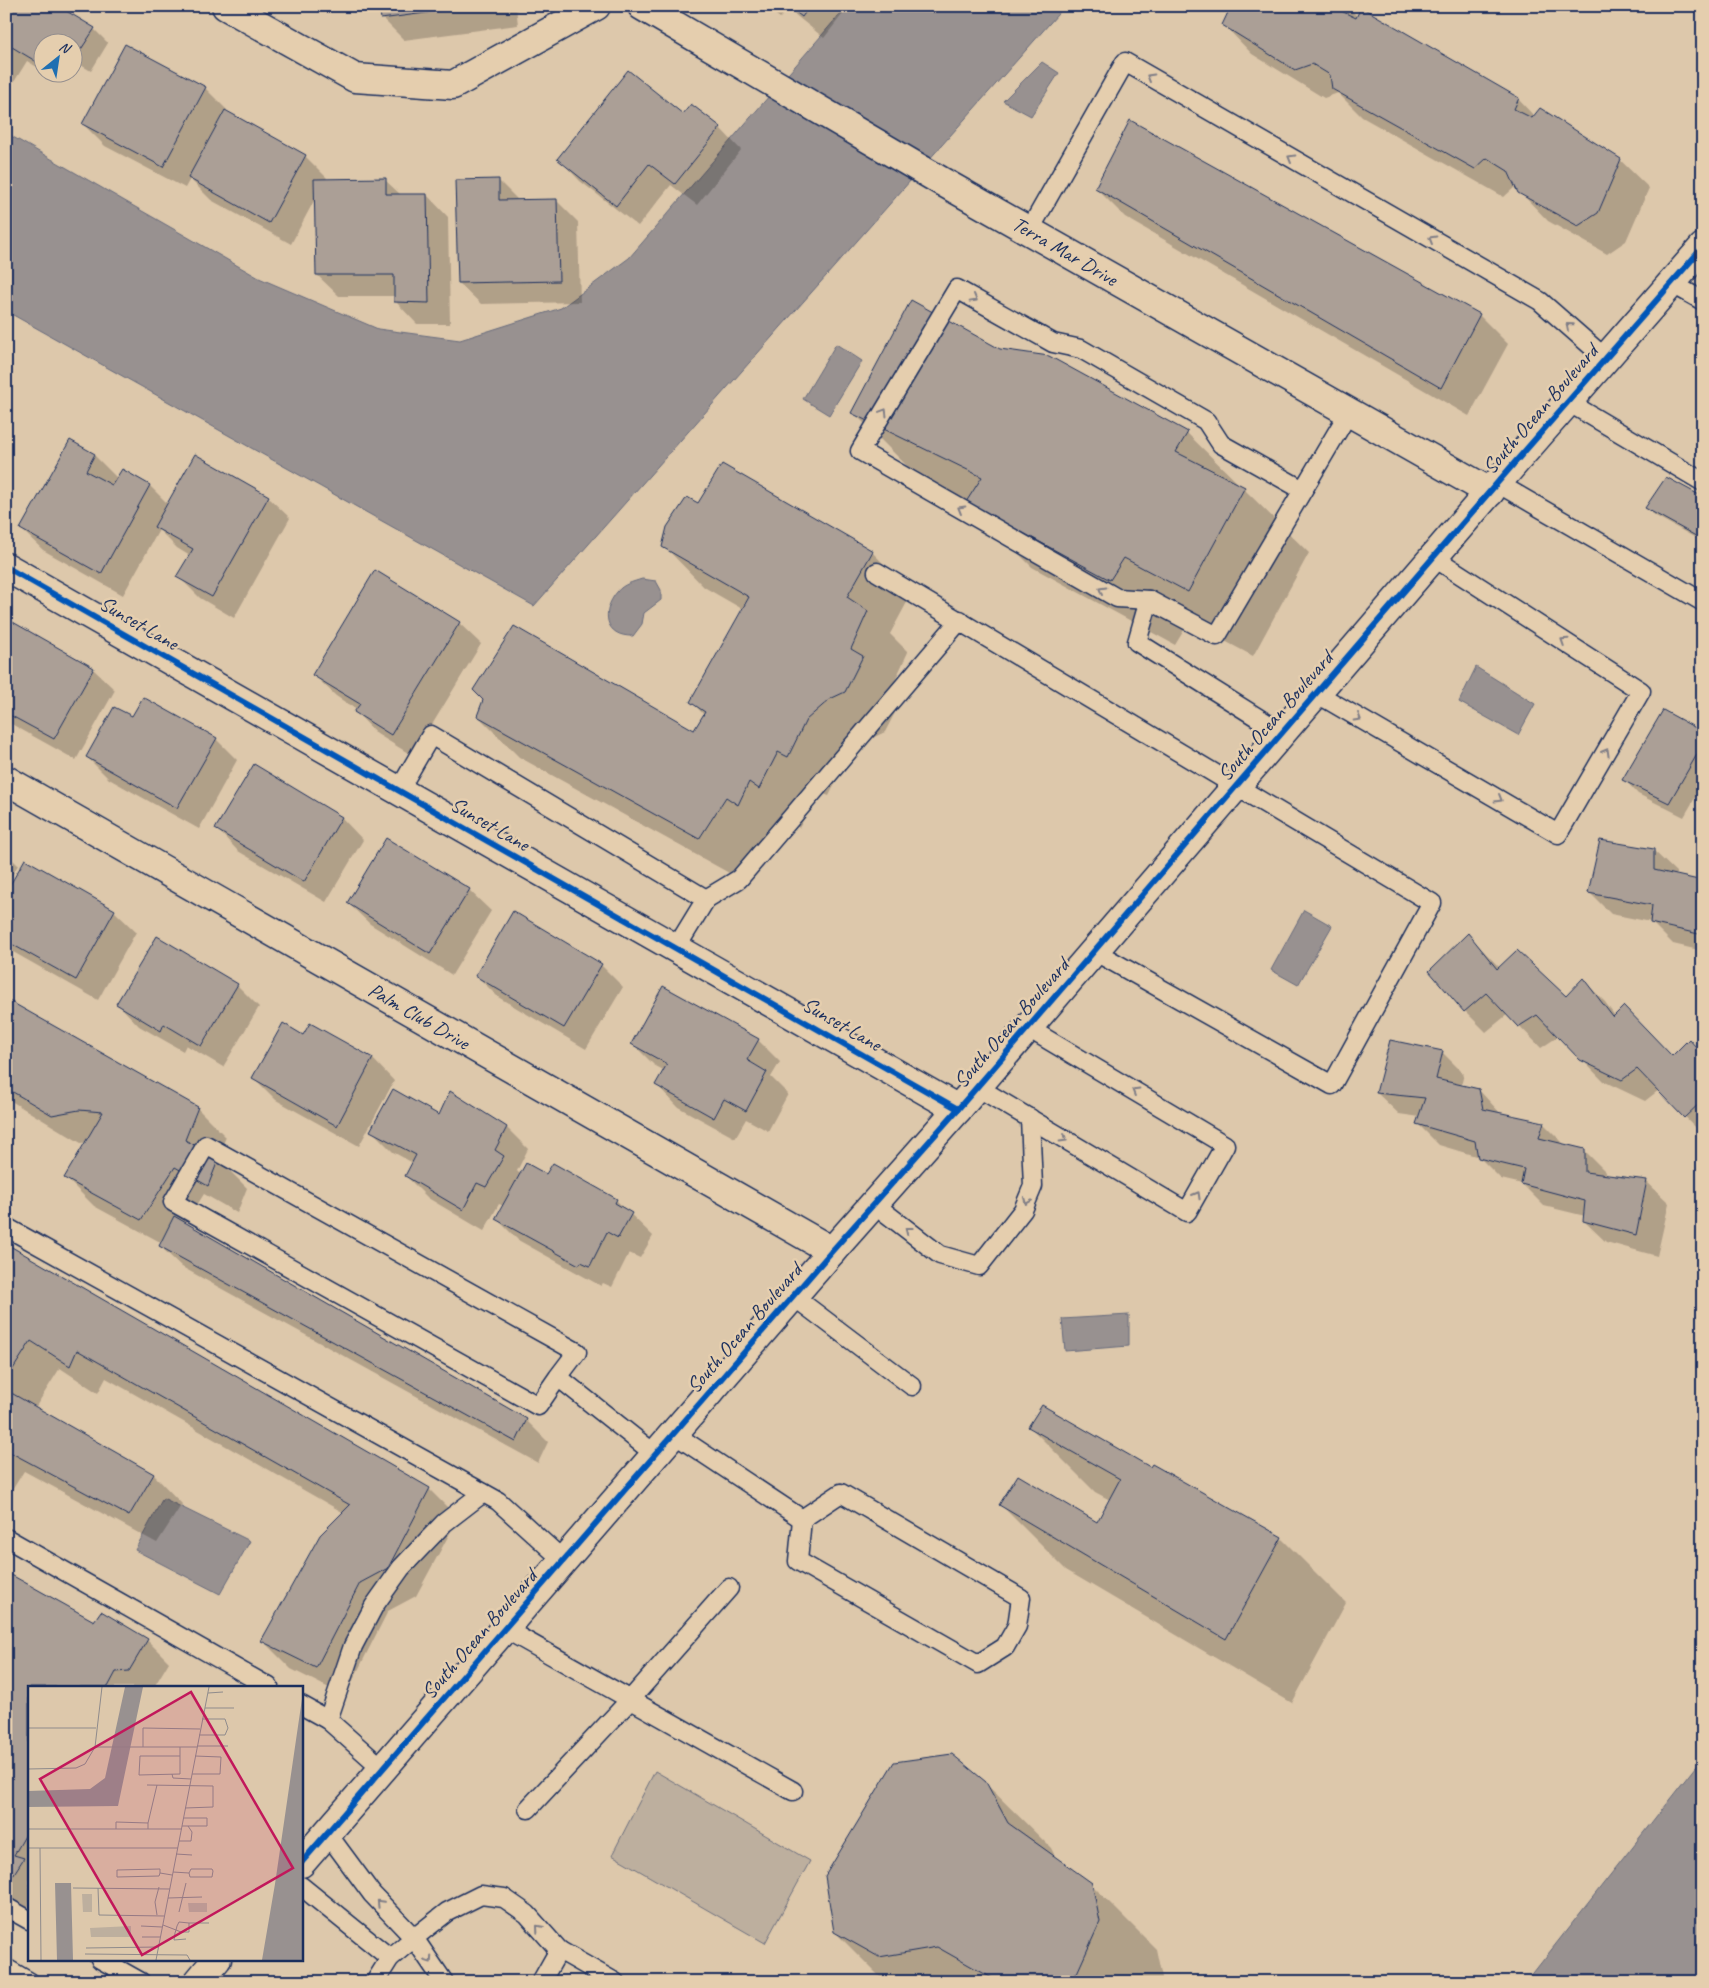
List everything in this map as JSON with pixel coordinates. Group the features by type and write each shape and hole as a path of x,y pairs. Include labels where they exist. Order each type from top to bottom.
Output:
{"street":[{"path":"226,6 355,78 454,85 596,6"},
{"name":"Terra Mar Drive","path":"642,6 941,181 1349,412 1494,487"},
{"name":"South Ocean Boulevard","path":"311,1845 383,1769 832,1251 958,1109 1433,557 1703,247"},
{"name":"Sunset Lane","path":"6,567 958,1109"},
{"name":"Palm Club Drive","path":"6,780 832,1251"},
{"path":"198,1982 216,1960"}],"lane":[{"path":"1029,231 1125,62 1540,300 1605,358"},
{"path":"1671,283 1703,301"},
{"path":"1303,490 1221,444 1206,421 1198,416 1082,349 1053,344 957,289 860,451 1117,598 1149,600 1217,636 1349,412"},
{"path":"1568,402 1703,482"},
{"path":"1494,487 1703,602"},
{"path":"1316,693 1558,834 1641,691 1433,557"},
{"path":"877,572 1432,903 1332,1085 1094,951"},
{"path":"1149,600 1137,642 1282,733"},
{"path":"676,948 706,899 739,879 960,620"},
{"path":"399,790 431,735 706,899"},
{"path":"977,1087 1187,1212 1225,1145 1028,1028"},
{"path":"874,1204 940,1255 979,1266 1023,1210 1033,1186 1030,1118"},
{"path":"206,1145 577,1352 558,1377 538,1406 173,1202 206,1145"},
{"path":"6,1227 498,1501 564,1561"},
{"path":"793,1296 912,1386"},
{"path":"558,1377 656,1454"},
{"path":"674,1434 802,1519"},
{"path":"328,1720 353,1646 374,1606 401,1568 444,1523 483,1493"},
{"path":"841,1493 1021,1598 1017,1626 1005,1647 978,1664 798,1562 802,1519 841,1493"},
{"path":"6,1538 267,1686"},
{"path":"528,1809 630,1700 729,1588"},
{"path":"505,1629 793,1791"},
{"path":"302,1706 328,1720 383,1769"},
{"path":"311,1845 372,1894 414,1938 444,1982"},
{"path":"302,1887 390,1958"},
{"path":"375,1982 390,1958 414,1938 447,1912 481,1895 504,1898 527,1914 559,1950 615,1982"},
{"path":"6,1907 28,1919"},
{"path":"540,1982 559,1950"},
{"path":"102,1960 141,1982"},
{"path":"6,1968 30,1982"}],"shaded area":[{"path":"847,6 1065,6 534,606 6,311 6,133 259,278 378,329 460,340 561,308 629,258"},
{"path":"1042,62 1059,73 1031,116 1003,101"},
{"path":"836,344 862,361 829,415 803,399"},
{"path":"642,579 656,581 661,590 661,600 644,613 642,624 633,636 623,635 611,628 608,622 609,607 612,599 622,587"},
{"path":"1476,667 1535,704 1518,735 1459,702"},
{"path":"1304,910 1332,926 1298,985 1271,970"},
{"path":"1129,1315 1129,1346 1065,1351 1062,1319"},
{"path":"163,1498 250,1541 220,1594 135,1550"},
{"path":"1703,1757 1703,1982 1526,1982"},
{"path":"655,1771 810,1861 765,1943 612,1855"}],"building":[{"path":"6,6 58,6 95,28 82,48 82,32 32,32 32,59 12,47 6,57"},
{"path":"379,6 477,6 381,19"},
{"path":"788,6 810,6 802,17"},
{"path":"1231,6 1338,6 1337,9 1356,18 1361,7 1519,98 1514,109 1532,118 1540,108 1621,159 1598,213 1578,226 1518,193 1508,171 1487,158 1475,169 1332,89 1330,75 1312,64 1295,70 1222,25"},
{"path":"125,44 206,87 163,167 82,124"},
{"path":"628,70 683,114 691,104 721,127 675,184 649,164 616,206 557,159"},
{"path":"225,110 306,155 269,223 188,178"},
{"path":"1130,120 1480,314 1441,388 1095,188"},
{"path":"386,178 386,194 427,194 429,303 394,302 394,275 316,275 314,179"},
{"path":"499,179 499,200 557,199 559,281 458,283 455,180"},
{"path":"911,300 1000,349 1049,356 1188,432 1176,452 1245,487 1188,592 1124,558 1110,580 966,502 982,477 851,413"},
{"path":"70,440 95,454 86,471 112,485 122,469 150,485 101,574 20,529"},
{"path":"195,454 269,496 212,597 176,577 193,549 154,527"},
{"path":"722,464 873,551 847,597 868,611 851,649 863,656 845,692 830,699 806,720 788,757 778,752 759,789 749,782 738,805 726,797 699,839 477,716 483,700 473,690 514,626 694,730 705,712 690,702 749,597 662,547 667,527 687,497 698,503"},
{"path":"1666,477 1703,497 1703,540 1645,508"},
{"path":"375,570 460,622 391,735 354,712 360,704 312,675"},
{"path":"11,621 94,668 54,739 6,713 6,629"},
{"path":"143,697 217,738 177,808 86,757 114,707 132,716"},
{"path":"1663,710 1703,732 1703,744 1669,803 1622,780"},
{"path":"254,764 342,817 304,882 215,829"},
{"path":"386,838 470,889 430,954 347,903"},
{"path":"1600,840 1654,849 1654,870 1703,881 1703,935 1650,923 1652,905 1588,893"},
{"path":"25,859 115,910 76,980 6,941 6,892"},
{"path":"513,911 602,964 564,1028 475,976"},
{"path":"1468,933 1497,969 1517,950 1566,996 1583,978 1613,1017 1624,1006 1672,1056 1689,1039 1703,1055 1703,1100 1684,1118 1637,1069 1622,1080 1580,1060 1537,1015 1518,1027 1486,993 1464,1012 1429,971"},
{"path":"157,936 238,984 201,1046 164,1024 161,1031 116,1004"},
{"path":"663,986 759,1039 747,1060 767,1072 746,1111 724,1099 714,1118 655,1085 667,1064 631,1044"},
{"path":"6,999 198,1107 185,1140 219,1158 208,1186 175,1167 141,1220 64,1178 103,1112 79,1110 52,1115 6,1088"},
{"path":"283,1023 303,1035 310,1023 373,1058 337,1126 252,1078"},
{"path":"1390,1040 1443,1051 1436,1079 1479,1089 1483,1109 1544,1122 1539,1138 1585,1149 1585,1172 1647,1180 1636,1235 1583,1221 1585,1201 1521,1184 1524,1169 1478,1158 1475,1141 1416,1124 1425,1098 1376,1093"},
{"path":"393,1089 439,1115 450,1091 507,1127 495,1150 504,1156 486,1187 477,1183 463,1210 405,1176 416,1155 370,1131"},
{"path":"526,1163 546,1174 553,1163 617,1199 615,1203 632,1213 618,1238 607,1232 590,1266 581,1262 579,1265 495,1219"},
{"path":"174,1216 527,1419 516,1442 159,1246"},
{"path":"10,1246 430,1488 388,1568 360,1583 316,1668 261,1641 320,1535 350,1505 77,1350 70,1366 31,1341 6,1380 6,1252"},
{"path":"6,1390 154,1474 129,1516 6,1450"},
{"path":"1042,1405 1150,1467 1152,1464 1282,1537 1226,1639 999,1505 1018,1475 1097,1522 1120,1479 1028,1427"},
{"path":"6,1572 94,1621 101,1611 148,1639 129,1671 116,1672 109,1686 28,1686 28,1831 14,1855 24,1858 6,1886"},
{"path":"952,1754 986,1782 1008,1823 1092,1883 1100,1922 1077,1973 1064,1982 999,1982 937,1947 879,1957 834,1932 825,1876 894,1762"}],"cycle path":[{"path":"302,1862 832,1251 958,1109 1703,247"},
{"path":"6,567 958,1109"}]}
